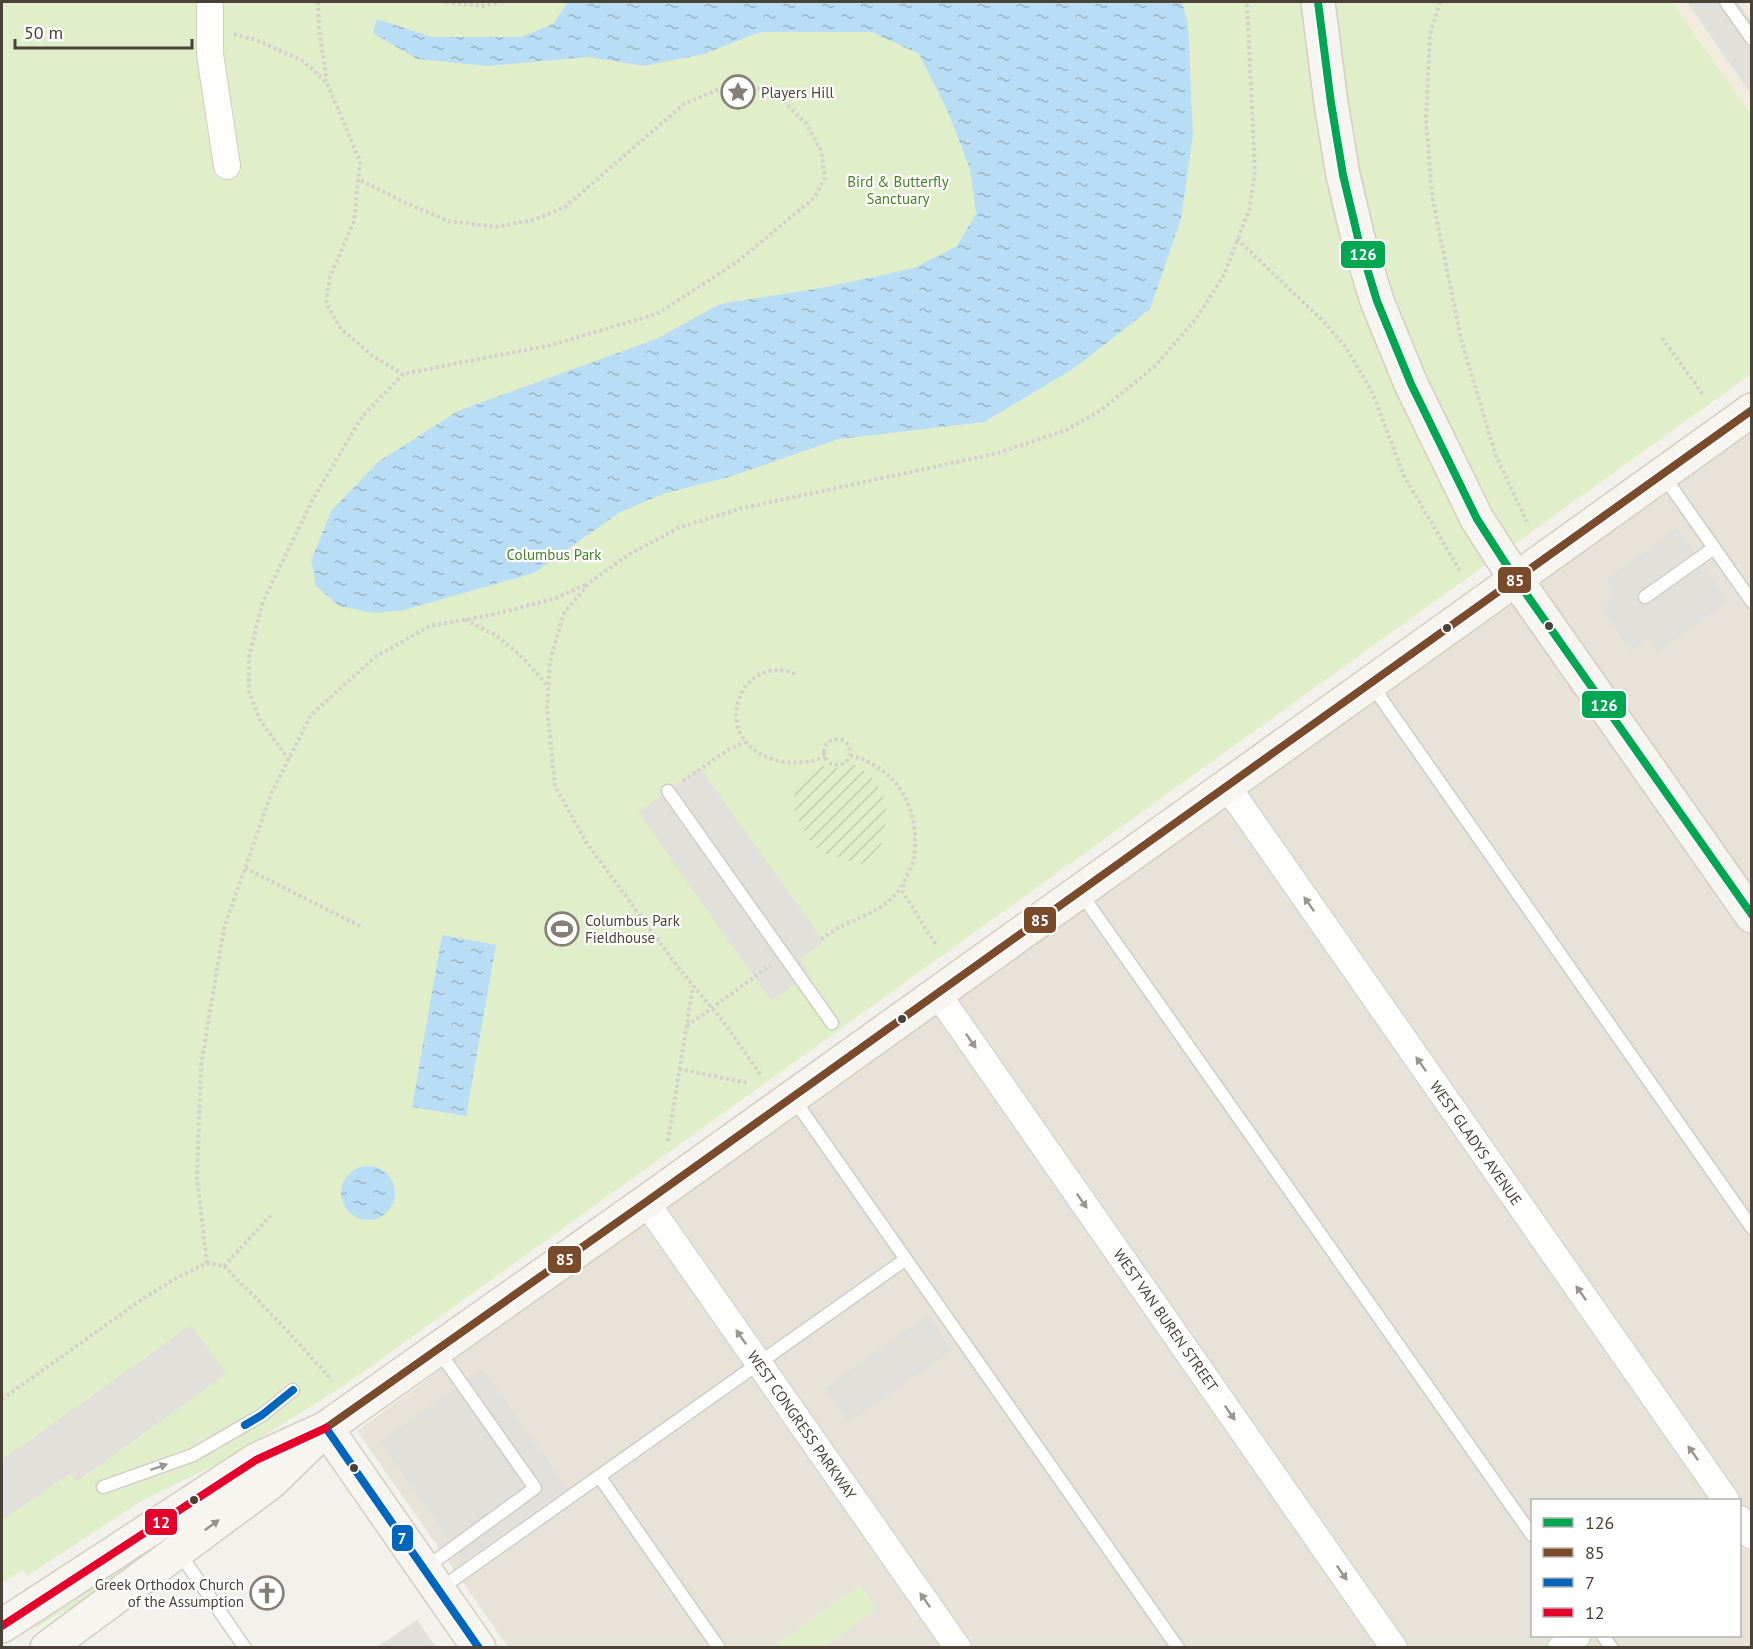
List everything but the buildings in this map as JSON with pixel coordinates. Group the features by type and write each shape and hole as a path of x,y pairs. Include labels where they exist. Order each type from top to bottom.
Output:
{"street":[{"path":"210,2 210,54 227,166"},
{"path":"1318,2 1343,175 1359,242 1377,301 1411,384 1478,519 1515,578 1752,916"},
{"path":"47,1647 270,1483 326,1428 646,1202 1752,410"},
{"name":"WEST GLADYS AVENUE","path":"1227,786 1725,1499"},
{"name":"WEST VAN BUREN STREET","path":"938,993 1394,1647"},
{"name":"WEST CONGRESS PARKWAY","path":"646,1202 958,1647"},
{"path":"326,1428 479,1647"},
{"path":"2,1626 256,1460 326,1428"},
{"path":"1741,1520 1752,1536"},
{"path":"1561,1647 1575,1637"}],"lane":[{"path":"1726,2 1752,39"},
{"path":"1662,474 1752,602"},
{"path":"1645,597 1714,548"},
{"path":"1370,683 1752,1228"},
{"path":"668,791 832,1023"},
{"path":"1080,891 1531,1532"},
{"path":"793,1097 1178,1647"},
{"path":"432,1579 599,1476 906,1259"},
{"path":"432,1579 535,1488 438,1349"},
{"path":"104,1487 194,1455 262,1414 293,1390"},
{"path":"599,1476 719,1647"},
{"path":"177,1550 244,1647"}],"path":[{"path":"318,2 319,29 327,82 360,161 354,220 330,277 326,303 341,330 374,357 403,374"},
{"path":"446,2 483,6 498,2"},
{"path":"207,1263 197,1178 201,1065 224,927 271,794 311,716 375,657 429,626 496,614 556,598 590,582 628,555 680,527 739,509 998,453 1066,430 1100,411 1162,358 1196,319 1224,275 1249,210 1255,172 1247,2"},
{"path":"1440,2 1430,35 1426,119 1432,196 1461,339 1496,456 1527,522"},
{"path":"210,27 259,41 303,61 327,82"},
{"path":"289,760 260,720 249,691 249,657 263,601 313,499 362,417 403,374 551,345 657,314 737,262 814,198 825,178 821,150 806,123 778,96 754,87 717,90 684,104 565,207 533,220 496,227 448,221 358,179"},
{"path":"1238,239 1325,323 1347,349 1372,392 1404,476 1460,571"},
{"path":"1662,338 1704,396"},
{"path":"590,582 564,613 550,661 547,708 555,786 586,842 760,1074"},
{"path":"464,620 494,634 520,655 549,687"},
{"path":"795,674 775,668 758,676 745,687 737,702 736,721 745,742 761,754 784,762 804,762 825,756"},
{"path":"834,739 846,742 849,746 850,755 846,762 838,765 830,763 825,756 826,744 834,739"},
{"path":"682,782 728,750 745,742"},
{"path":"821,939 840,926 873,913 897,893 914,859 915,826 906,797 882,770 867,759 850,755"},
{"path":"245,868 360,926"},
{"path":"902,885 903,892 937,947"},
{"path":"686,1026 772,965"},
{"path":"668,1141 693,986"},
{"path":"680,1069 748,1083"},
{"path":"224,1266 273,1213"},
{"path":"2,1399 144,1298 176,1278 207,1263 224,1266 332,1380"}],"shaded area":[{"path":"1672,2 1751,2 1751,115"},
{"path":"1687,2 1738,2 1751,21 1751,94"},
{"path":"1751,433 1751,1647 508,1647 357,1431"},
{"path":"1677,528 1729,601 1657,652 1647,638 1631,651 1600,606 1616,594 1606,580"},
{"path":"700,768 824,942 800,959 810,974 771,1001 638,812"},
{"path":"928,1315 952,1350 848,1423 824,1388"},
{"path":"191,1325 226,1374 76,1482 70,1473 4,1519 2,1516 2,1460"},
{"path":"483,1369 567,1488 464,1561 380,1441"},
{"path":"417,1620 436,1647 377,1647"}],"green space":[{"name":"Columbus Park","path":"2,2 1672,2 1751,115 1751,374 345,1385 223,1461 143,1500 27,1576 23,1570 2,1583"},
{"path":"850,762 875,782 884,799 886,809 880,849 863,865 821,852 809,839 795,814 794,786 819,765 840,769"},
{"path":"139,1556 141,1560 73,1608 59,1613 38,1627 34,1625"},
{"path":"859,1585 877,1609 824,1647 772,1647"}],"water":[{"path":"568,2 1182,2 1188,24 1193,136 1181,219 1150,309 1073,369 984,422 839,439 729,477 666,493 620,512 534,573 404,610 373,613 339,606 316,586 311,560 332,510 378,462 458,411 656,339 720,304 827,287 914,268 957,246 976,214 970,169 948,112 919,54 872,32 760,32 704,54 644,66 588,57 488,66 417,59 373,33 377,19 432,37 521,37 553,24"},
{"path":"442,935 496,945 466,1116 412,1107"},
{"path":"363,1166 373,1166 383,1170 391,1178 395,1193 391,1208 383,1216 373,1220 363,1220 353,1216 345,1208 341,1198 341,1188 345,1178 353,1170"}],"transit line":[{"name":"126","path":"1318,2 1343,175 1359,242 1377,301 1411,384 1477,519 1515,578 1752,915"},
{"name":"85","path":"326,1428 646,1202 1752,410"},
{"name":"7","path":"245,1425 262,1415 293,1390"},
{"name":"7","path":"326,1428 479,1648"},
{"name":"12","path":"2,1626 256,1460 326,1428"}],"place":[{"name":"Players Hill","path":"738,92"},
{"name":"Columbus Park Fieldhouse","path":"562,929"},
{"name":"Greek Orthodox Church of the Assumption","path":"267,1593"}],"park label":[{"name":"Bird & Butterfly Sanctuary","path":"898,190"}]}
